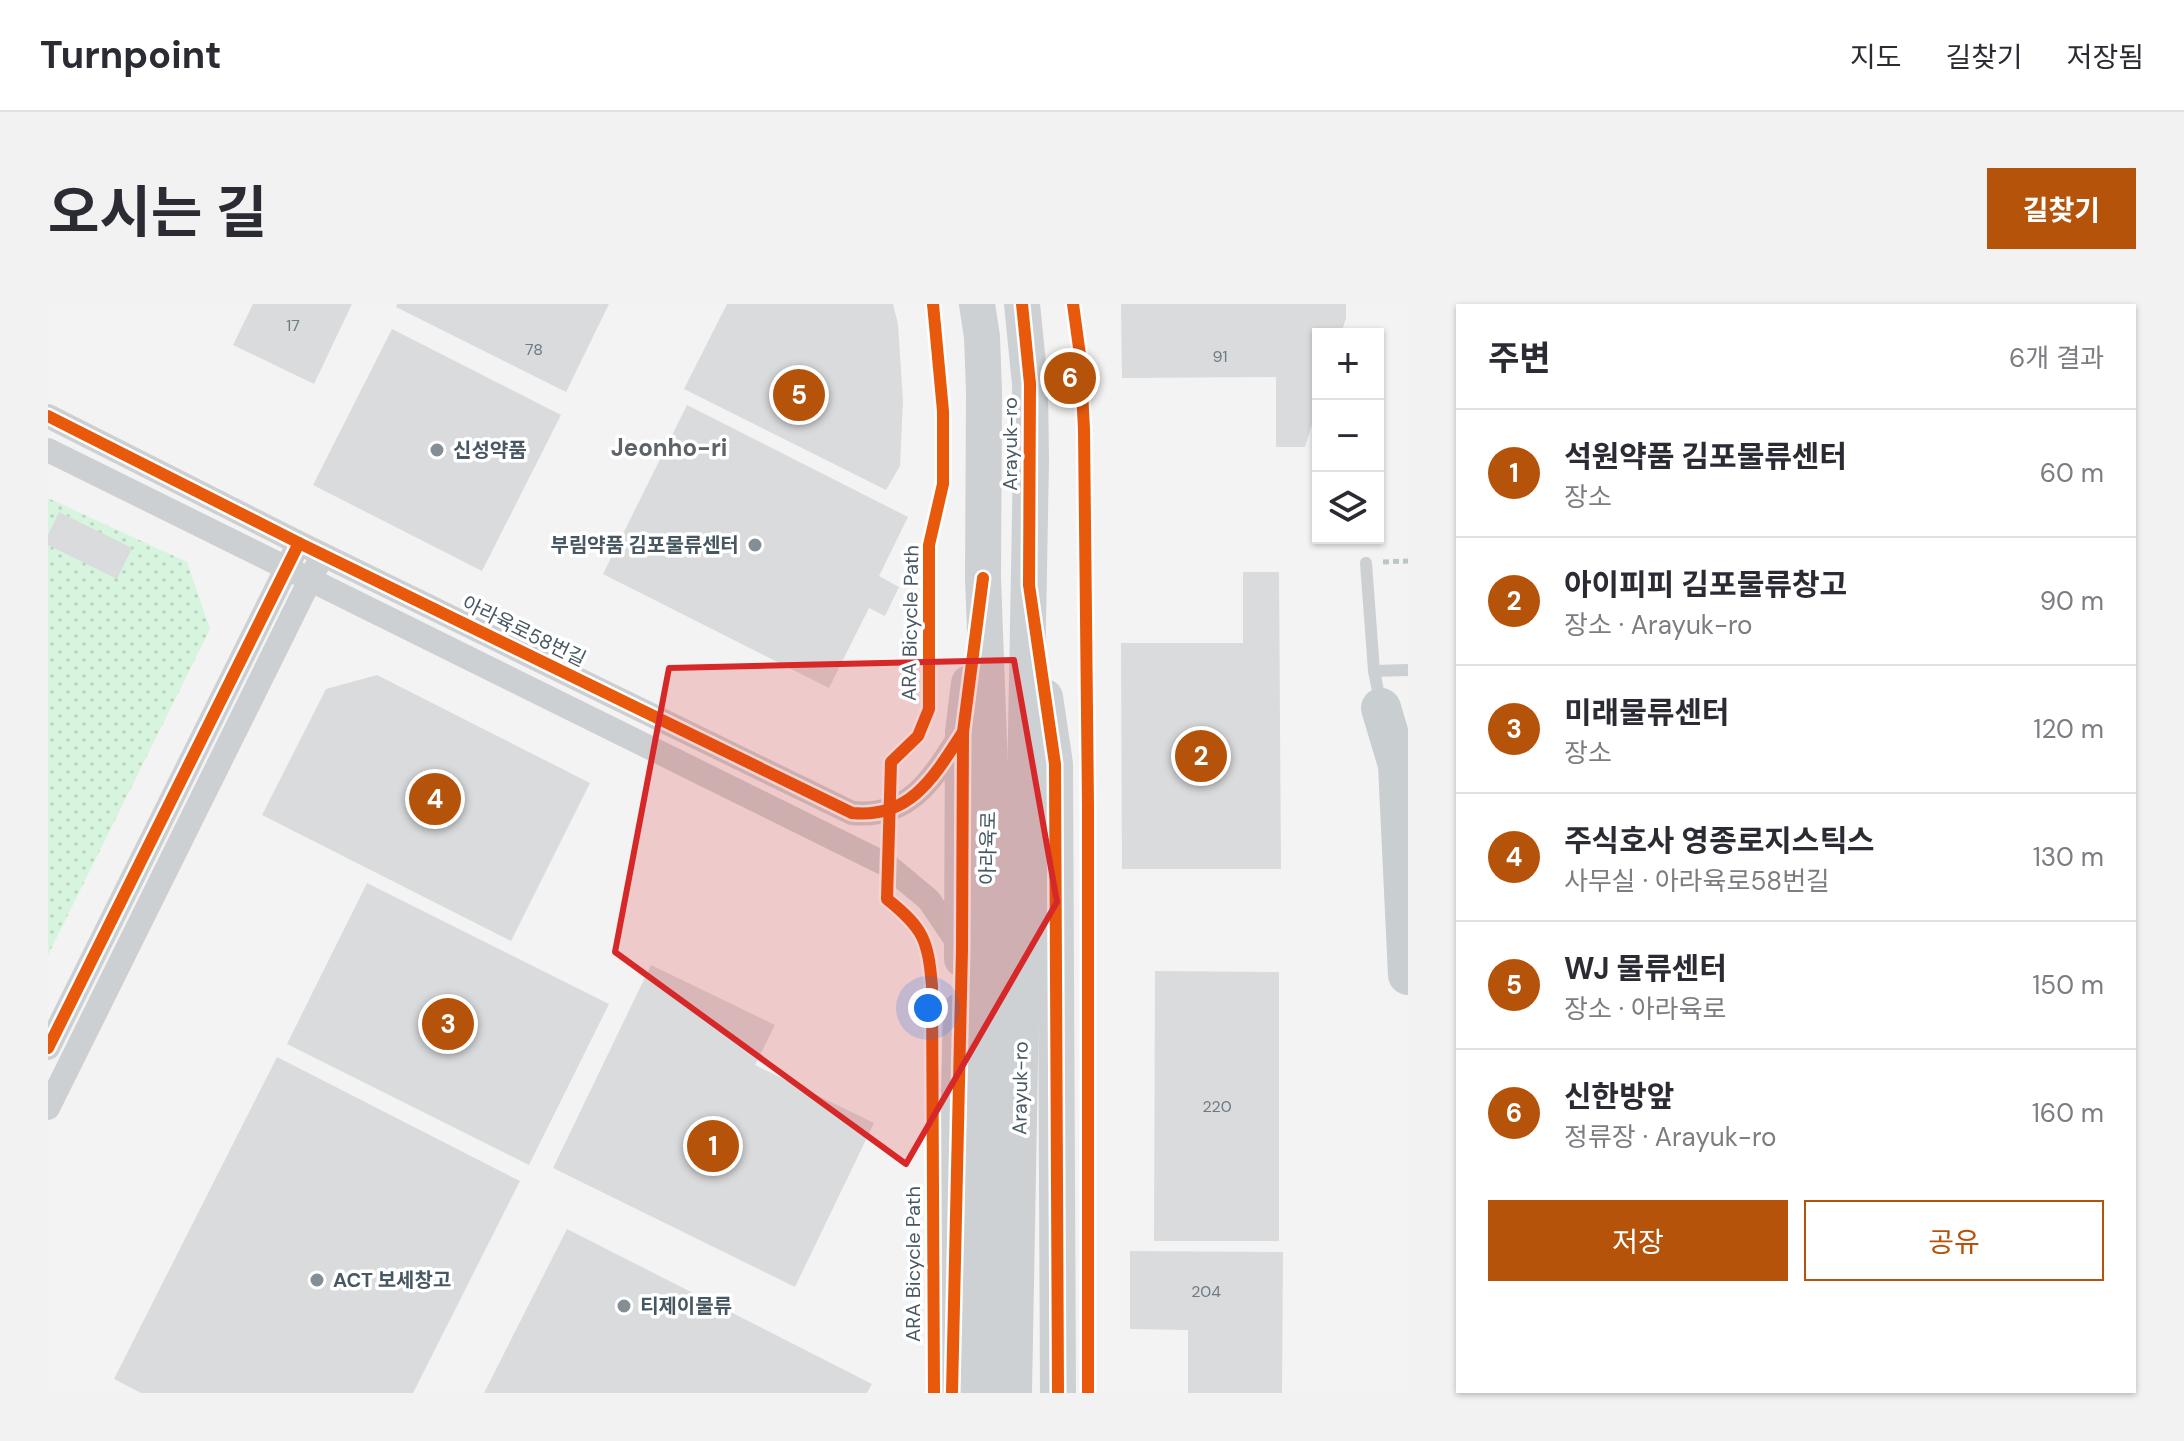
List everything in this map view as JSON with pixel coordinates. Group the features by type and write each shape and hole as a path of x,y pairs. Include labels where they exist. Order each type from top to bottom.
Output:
{"main road":[{"path":"1378,690 1398,765 1408,975"}],"street":[{"name":"아라육로","path":"977,304 984,391 983,578 990,768 979,1393"},
{"name":"Arayuk-ro","path":"1014,1393 1029,585 1030,384 1022,304"},
{"name":"아라육로58번길","path":"48,416 323,555 852,813 869,815 888,811 915,796 940,767 963,732"},
{"path":"48,450 887,865 929,900 962,949"},
{"path":"48,1048 299,543"},
{"path":"48,1108 323,555"},
{"path":"952,1393 962,949 963,732 983,578"},
{"path":"1029,585 1055,764 1058,1393"}],"lane":[{"path":"1366,563 1378,690 1408,670"}],"highlighted area":[{"path":"1014,660 1057,902 906,1164 615,952 669,668"}],"green space":[{"path":"48,498 187,562 210,629 48,955"}],"building":[{"path":"253,304 352,304 314,384 233,345"},
{"path":"397,304 609,304 566,392 396,307"},
{"path":"727,304 893,304 898,324 903,401 900,466 886,490 684,389"},
{"path":"1121,304 1346,304 1343,328 1312,328 1312,424 1305,447 1276,447 1276,377 1122,378"},
{"name":"신성약품","path":"392,329 561,415 482,571 313,485"},
{"name":"부림약품 김포물류센터","path":"687,405 908,517 879,576 899,587 885,616 869,608 829,688 603,574"},
{"path":"59,512 132,548 117,579 48,545 48,535"},
{"path":"1243,572 1279,572 1281,869 1122,869 1121,643 1243,643"},
{"path":"377,675 590,783 511,941 262,815 326,689"},
{"path":"367,883 609,1004 529,1165 287,1044"},
{"path":"651,965 775,1025 755,1065 874,1123 795,1287 553,1168"},
{"path":"1155,971 1279,972 1279,1241 1154,1241"},
{"name":"ACT 보세창고","path":"277,1057 520,1181 413,1393 141,1393 114,1379"},
{"name":"티제이물류","path":"567,1229 872,1384 867,1393 484,1393"},
{"path":"1130,1251 1283,1252 1282,1393 1188,1393 1188,1330 1130,1329"}],"cycle path":[{"name":"ARA Bicycle Path","path":"933,304 943,411 943,484 929,545 929,709 918,736 891,762 887,899 909,918 922,936 932,986 934,1393"},
{"path":"1022,304 1030,384 1029,585 1055,764 1058,1393"},
{"path":"1073,304 1080,355 1084,429 1088,806 1088,1393"},
{"path":"48,416 299,543 852,813 873,813 906,801 931,778 963,732"},
{"path":"48,1048 299,543"},
{"path":"952,1393 962,949 963,732 983,578"}],"place":[{"name":"신한방앞","path":"1070,378"},
{"name":"WJ 물류센터","path":"799,395"},
{"name":"신성약품","path":"437,450"},
{"name":"부림약품 김포물류센터","path":"755,545"},
{"name":"아이피피 김포물류창고","path":"1201,756"},
{"name":"주식호사 영종로지스틱스","path":"435,799"},
{"name":"미래물류센터","path":"448,1024"},
{"name":"석원약품 김포물류센터","path":"713,1146"},
{"name":"ACT 보세창고","path":"317,1280"},
{"name":"티제이물류","path":"624,1306"}],"district":[{"name":"Jeonho-ri","path":"669,447"}]}
